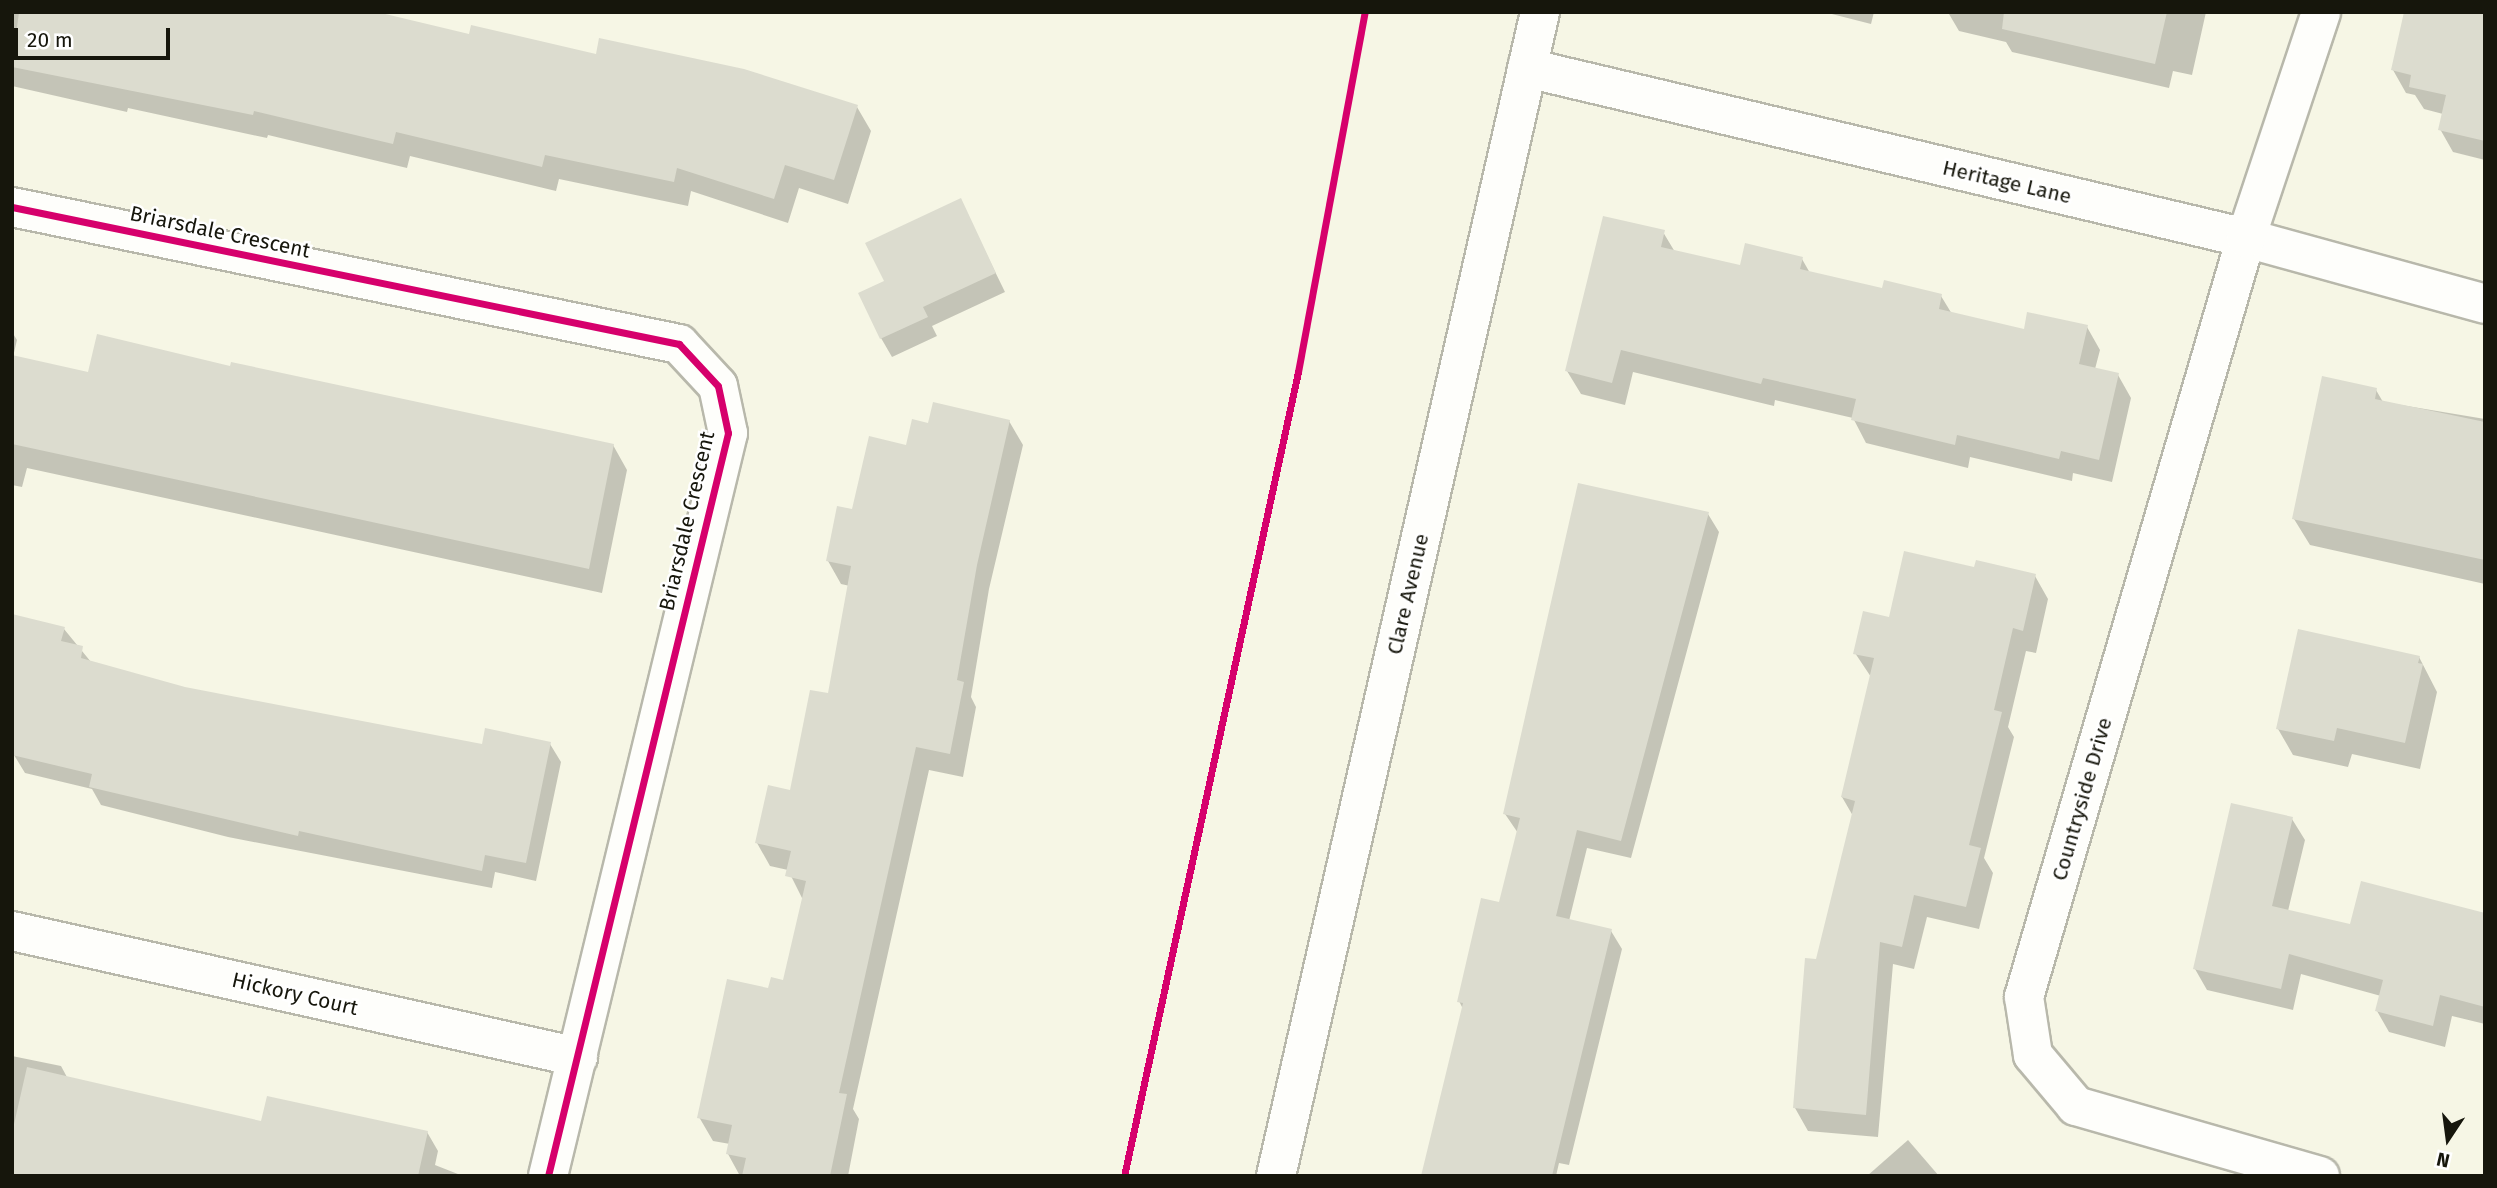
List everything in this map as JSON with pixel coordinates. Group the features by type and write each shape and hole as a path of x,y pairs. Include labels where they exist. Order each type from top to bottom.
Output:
{"street":[{"name":"Clare Avenue","path":"1276,1176 1540,12"},
{"name":"Countryside Drive","path":"2320,1176 2076,1106 2033,1055 2024,997 2246,238 2321,12"},
{"name":"Heritage Lane","path":"1527,68 2246,238 2485,304"},
{"name":"Briarsdale Crescent","path":"12,206 679,344 718,386 728,433 548,1176"},
{"name":"Hickory Court","path":"12,931 578,1057"}],"building":[{"path":"19,12 377,12 469,34 471,25 596,54 599,38 744,69 858,105 834,180 785,165 774,199 677,168 674,182 545,155 542,167 396,132 393,144 254,111 253,115 12,67"},
{"path":"2004,12 2167,12 2155,64 2002,29"},
{"path":"2404,12 2485,12 2485,141 2438,130 2446,95 2409,87 2411,75 2391,70"},
{"path":"961,198 996,273 923,307 928,317 880,339 858,293 884,281 865,243"},
{"path":"1603,216 1665,230 1661,247 1740,265 1745,243 1803,257 1800,269 1882,288 1884,280 1942,294 1939,309 2024,329 2027,312 2088,325 2079,364 2119,373 2099,460 2061,451 2059,459 1957,435 1955,445 1851,420 1856,399 1763,378 1761,384 1621,350 1612,383 1565,371"},
{"path":"97,334 230,366 231,362 614,444 589,569 12,444 12,355 88,372"},
{"path":"2322,376 2377,388 2375,399 2485,422 2485,560 2292,519"},
{"path":"933,402 1010,420 977,565 957,680 964,682 950,754 916,747 839,1093 847,1094 830,1176 742,1176 746,1158 726,1154 732,1125 697,1118 727,979 768,988 771,977 783,980 806,881 785,876 791,851 755,843 768,785 790,790 810,690 828,693 851,566 826,561 837,506 852,509 869,436 906,445 912,419 928,423"},
{"path":"1578,483 1709,512 1621,841 1577,830 1556,916 1612,929 1552,1176 1421,1176 1463,1003 1457,1002 1481,898 1499,902 1520,818 1503,814"},
{"path":"1904,551 1974,567 1976,560 2036,574 2023,631 2013,628 1994,710 2002,712 1969,845 1981,848 1966,907 1914,895 1902,947 1880,942 1866,1115 1793,1108 1805,958 1816,959 1855,801 1841,797 1874,658 1853,654 1863,611 1889,617"},
{"path":"12,614 65,627 61,641 83,646 81,658 185,687 482,744 485,728 551,742 526,863 485,855 482,871 299,831 298,836 89,787 92,774 12,755"},
{"path":"2298,629 2420,656 2418,663 2423,664 2405,743 2337,728 2334,741 2276,729"},
{"path":"2231,803 2293,817 2272,906 2350,924 2361,881 2485,913 2485,1007 2440,995 2433,1026 2375,1011 2383,980 2289,954 2281,989 2193,969"},
{"path":"27,1067 261,1121 267,1096 428,1131 418,1176 12,1176 12,1133"}],"cycle path":[{"path":"1124,1176 1298,372 1365,12"},
{"path":"12,207 679,344 718,386 728,433 548,1176"}]}
